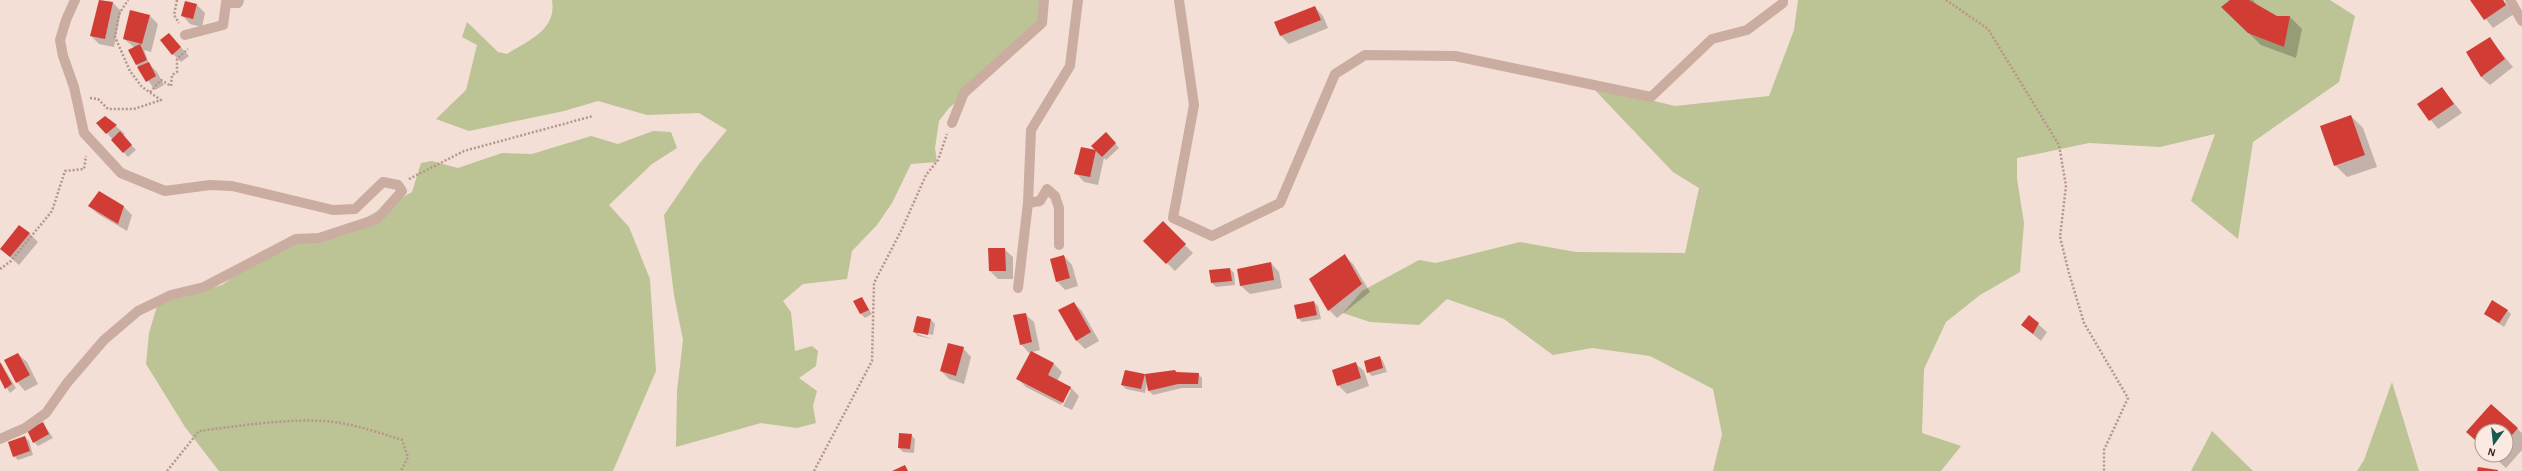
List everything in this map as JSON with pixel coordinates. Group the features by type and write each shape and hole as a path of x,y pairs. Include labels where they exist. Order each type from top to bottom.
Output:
{"street":[{"path":"0,439 25,428 46,413 67,383 104,340 138,311 171,295 204,287 296,239 319,238 377,219 402,191 398,185 383,182 355,209 333,210 232,186 210,185 165,191 121,173 84,133 74,87 60,40 66,20 75,0"},
{"path":"185,35 223,25 226,3 238,3 239,0"},
{"path":"952,122 964,93 1042,23 1044,0"},
{"path":"1018,288 1028,203 1031,130 1070,66 1078,0"},
{"path":"1180,0 1194,105 1173,218 1212,236 1280,203 1335,74 1365,55 1455,56 1651,97 1712,39 1747,30 1783,3 1783,0"},
{"path":"2510,0 2522,21"},
{"path":"1028,203 1040,201 1047,189 1055,196 1059,208 1059,245"}],"path":[{"path":"74,87 90,98 98,99 108,109 134,109 161,100 142,87 130,70 115,37 119,14 128,0"},
{"path":"150,92 161,80 171,86 172,75 177,72 177,59 190,47 174,15 177,0"},
{"path":"1946,0 1988,29 2058,145 2066,186 2060,237 2069,273 2084,323 2128,398 2104,450 2104,471"},
{"path":"398,185 464,150 593,116"},
{"path":"814,471 872,361 874,283 902,229 926,174 938,160 952,122"},
{"path":"0,269 11,261 52,211 65,171 84,170 88,137"},
{"path":"167,471 199,431 235,426 322,421 376,432 402,440 408,457 401,471"}],"green space":[{"path":"552,0 1048,0 1044,15 975,86 949,108 939,121 935,148 937,162 911,164 892,203 877,225 852,251 847,279 803,284 783,301 791,312 795,351 812,346 818,351 816,366 799,378 817,391 813,406 816,423 797,428 761,423 676,447 677,391 683,340 674,295 664,215 699,164 727,130 699,113 647,115 598,101 564,111 469,131 436,119 466,90 477,45 462,37 467,22 498,52 507,54 532,39 546,27 552,10"},
{"path":"1798,0 2330,0 2355,16 2339,82 2253,142 2238,239 2191,201 2215,134 2160,147 2089,143 2017,158 2017,179 2024,223 2020,272 1980,295 1946,322 1924,369 1922,433 1961,446 1941,471 1713,471 1722,434 1713,389 1650,356 1592,348 1553,355 1504,319 1447,299 1419,325 1370,322 1343,313 1362,291 1419,260 1436,263 1520,242 1576,252 1685,253 1699,188 1673,172 1591,86 1675,106 1769,96 1794,30"},
{"path":"653,131 671,132 677,148 652,164 609,205 629,227 650,279 656,371 613,471 219,471 185,427 146,364 149,333 158,303 222,285 266,253 356,223 412,192 421,163 432,161 458,168 502,153 532,154 591,136 618,144"},
{"path":"2392,382 2419,471 2357,471 2364,460"},
{"path":"2212,431 2253,471 2191,471"}],"building":[{"path":"99,0 113,2 105,39 90,36"},
{"path":"2230,0 2249,0 2277,16 2290,16 2284,47 2248,33 2221,7"},
{"path":"2470,0 2503,0 2506,5 2484,20"},
{"path":"185,1 197,4 193,19 181,16"},
{"path":"1315,6 1321,20 1280,36 1274,22"},
{"path":"130,10 150,15 142,44 123,39"},
{"path":"169,33 181,47 172,55 160,40"},
{"path":"2490,37 2505,59 2481,77 2466,52"},
{"path":"140,44 147,60 136,65 128,50"},
{"path":"149,62 156,76 146,82 137,67"},
{"path":"2442,87 2454,104 2429,121 2417,104"},
{"path":"2351,115 2365,155 2334,166 2320,126"},
{"path":"105,116 117,125 106,134 96,123"},
{"path":"120,131 132,145 123,153 111,140"},
{"path":"1106,132 1116,143 1102,157 1091,146"},
{"path":"1081,147 1096,150 1090,177 1074,174"},
{"path":"99,191 124,206 118,224 88,206"},
{"path":"1163,221 1186,244 1166,264 1143,241"},
{"path":"19,225 30,233 10,257 0,249"},
{"path":"988,248 1005,248 1006,271 989,271"},
{"path":"1345,254 1362,284 1328,311 1309,279"},
{"path":"1064,255 1070,278 1056,282 1050,259"},
{"path":"1271,262 1274,280 1240,286 1237,269"},
{"path":"1230,268 1232,281 1211,283 1209,270"},
{"path":"862,297 869,310 860,314 853,301"},
{"path":"2492,300 2508,310 2499,323 2484,314"},
{"path":"1314,301 1317,315 1297,319 1294,305"},
{"path":"1074,302 1091,332 1076,341 1058,310"},
{"path":"1026,313 1032,342 1020,345 1013,315"},
{"path":"2029,315 2039,323 2033,334 2021,325"},
{"path":"917,316 931,319 928,335 913,332"},
{"path":"948,343 964,347 956,376 940,371"},
{"path":"1031,351 1054,363 1048,375 1071,387 1063,403 1016,379"},
{"path":"18,353 30,375 16,383 4,360"},
{"path":"1380,356 1383,368 1367,373 1364,361"},
{"path":"0,362 12,384 5,389 0,379"},
{"path":"1356,362 1361,378 1337,386 1332,370"},
{"path":"1125,370 1145,374 1141,389 1121,385"},
{"path":"1175,370 1176,372 1199,373 1198,384 1178,384 1148,391 1145,374"},
{"path":"2491,404 2512,423 2474,423"},
{"path":"43,422 49,434 33,443 27,430"},
{"path":"2474,423 2474,439 2466,432"},
{"path":"2514,424 2518,428 2514,433"},
{"path":"899,433 912,434 910,449 898,448"},
{"path":"25,436 30,451 13,457 8,442"},
{"path":"905,465 908,471 892,471"},
{"path":"2478,467 2498,470 2498,471 2477,471"}]}
